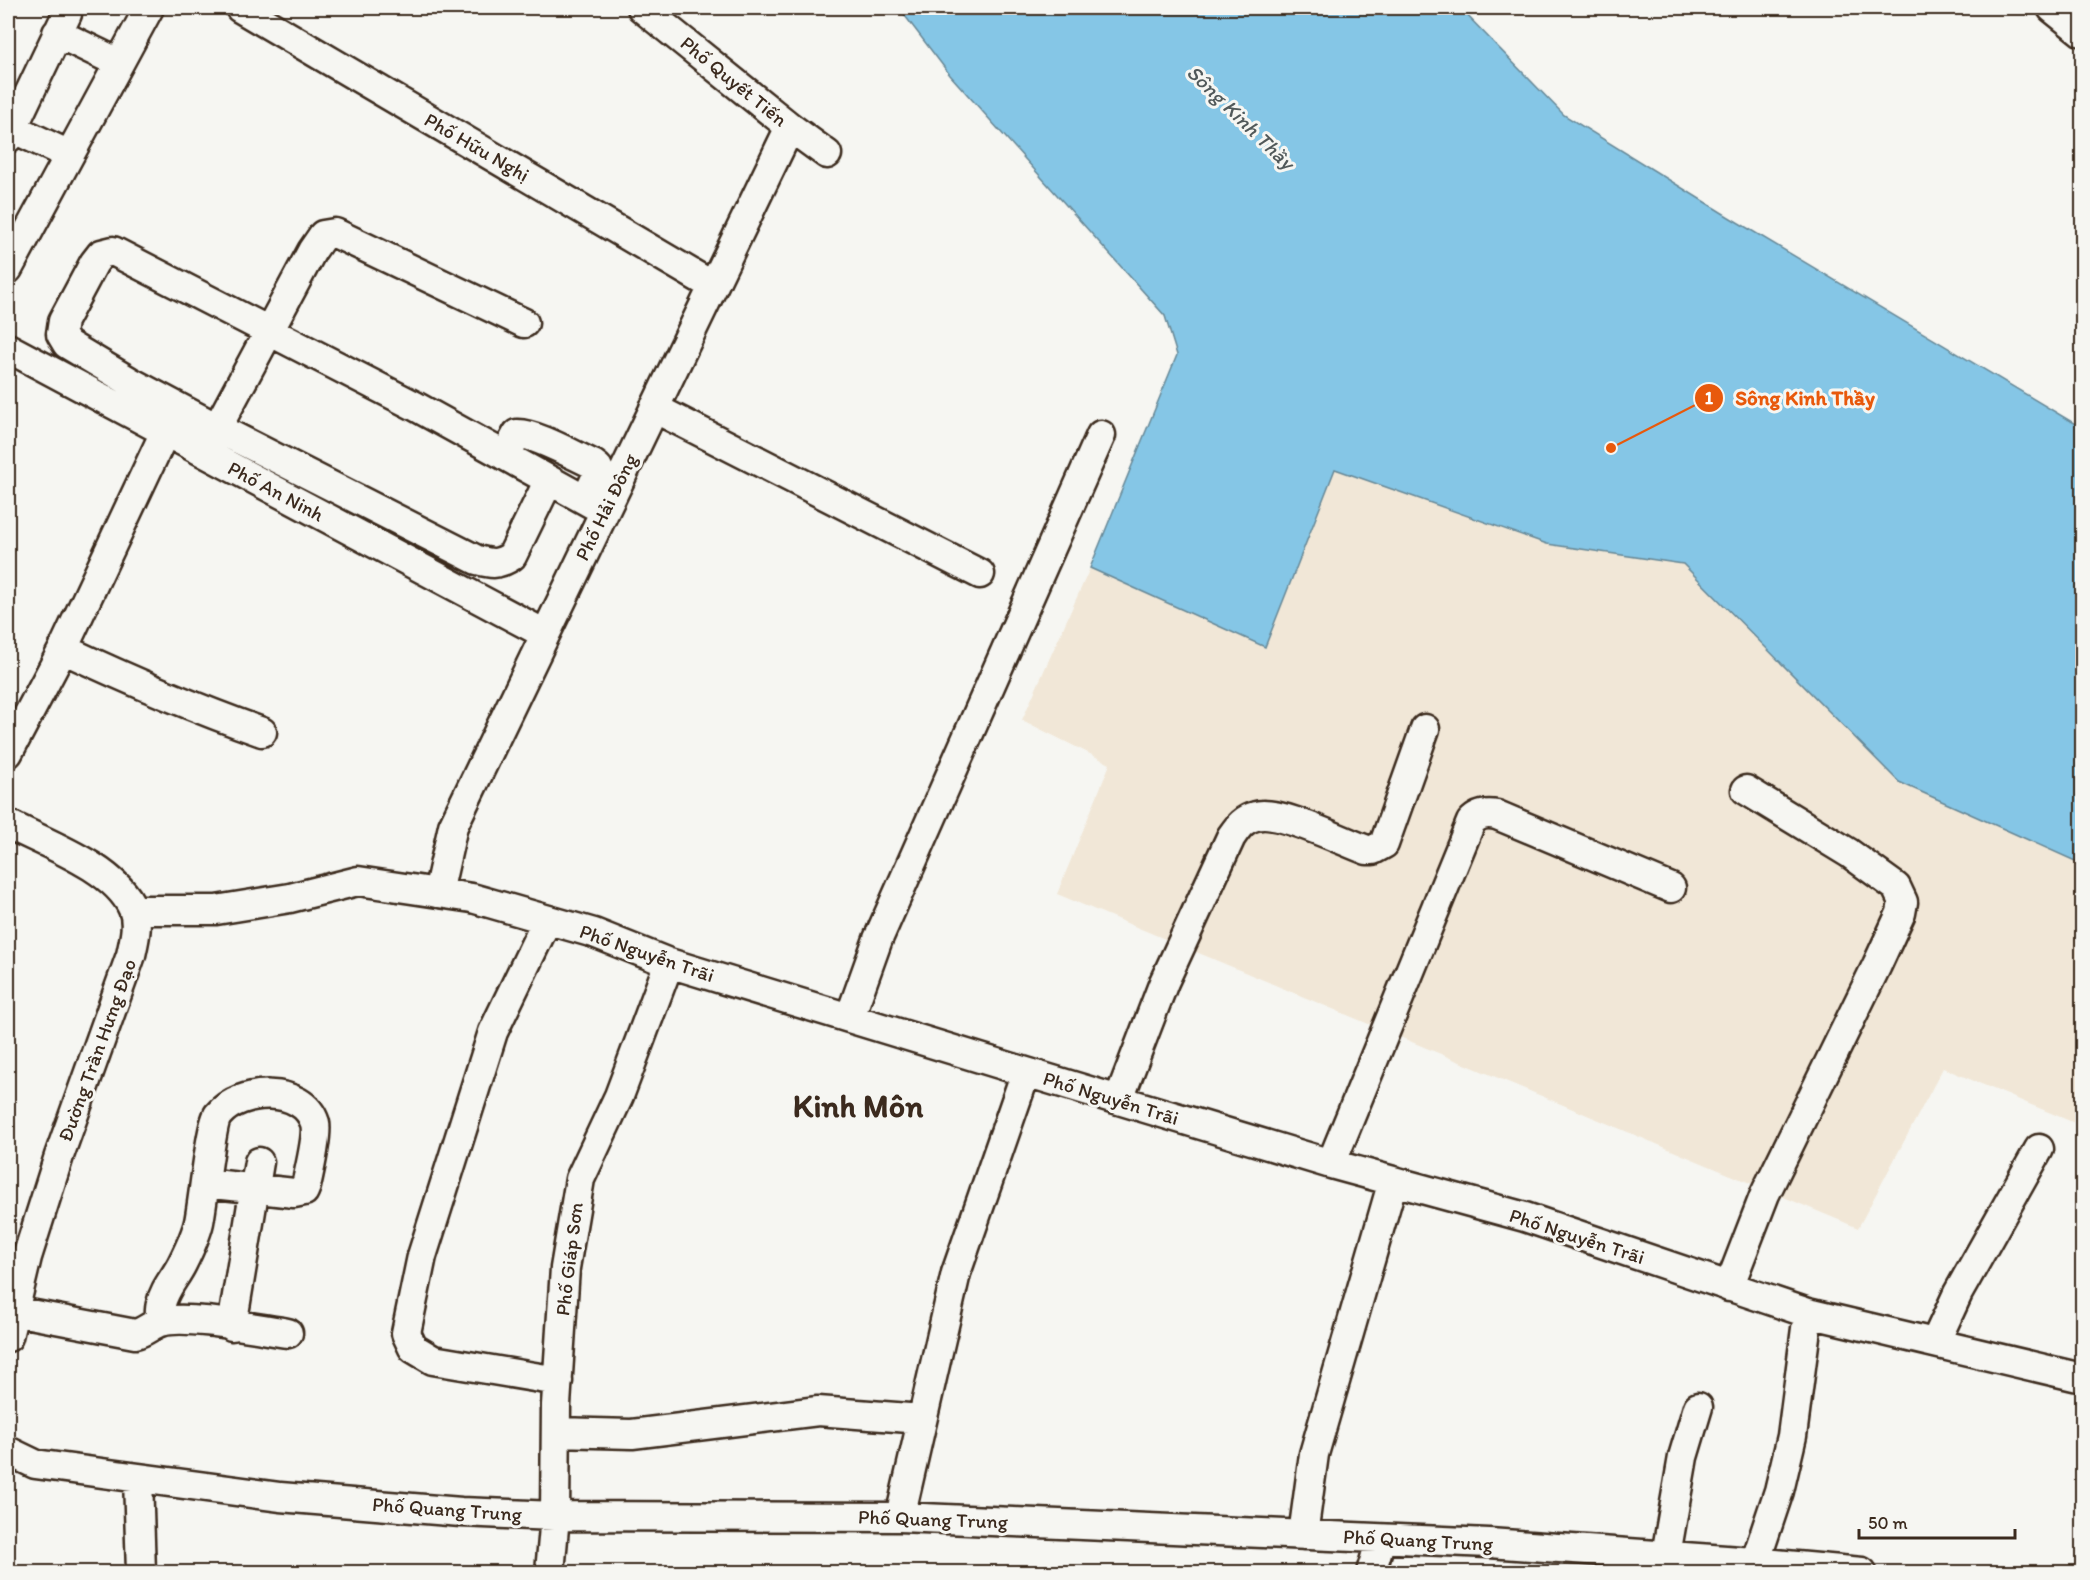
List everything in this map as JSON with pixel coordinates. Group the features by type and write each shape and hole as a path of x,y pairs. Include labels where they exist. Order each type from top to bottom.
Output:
{"street":[{"path":"8,269 149,8"},
{"name":"Phố Hữu Nghị","path":"240,8 713,286"},
{"name":"Phố Quyết Tiến","path":"642,8 827,154"},
{"path":"2052,8 2082,32"},
{"path":"69,155 9,131 62,20 119,63"},
{"name":"Phố Hải Đông","path":"438,893 453,826 545,634 595,505 654,408 790,127"},
{"path":"211,440 312,251 323,235 335,233 524,323"},
{"path":"505,456 517,434 520,433 532,436 593,464 599,471 595,505 505,456 416,406 270,330 112,252 101,254 94,263 63,321 61,334 67,344 129,381 211,440 477,560 493,565 512,556 549,480"},
{"name":"Phố An Ninh","path":"8,348 165,432 211,440 545,634"},
{"path":"654,408 980,574"},
{"path":"8,753 63,649 165,432"},
{"path":"850,1017 878,939 1101,435"},
{"path":"63,649 197,709 262,732"},
{"path":"1119,1099 1164,982 1231,837 1243,821 1257,815 1276,815 1367,850 1373,850 1384,844 1425,729"},
{"path":"1729,1287 1766,1194 1877,965 1901,913 1903,902 1896,887 1849,853 1746,790"},
{"path":"1331,1164 1471,822 1476,816 1497,815 1671,888"},
{"path":"8,824 81,861 112,881 134,910"},
{"name":"Phố Nguyễn Trãi","path":"134,910 216,910 290,898 358,881 472,898 594,933 669,963 1026,1072 1331,1164 1524,1217 1808,1313 2082,1378"},
{"name":"Đường Trần Hưng Đạo","path":"11,1324 27,1257 59,1156 132,955 136,929 134,910"},
{"path":"547,920 493,1032 422,1256 406,1333 413,1348 433,1360 558,1381"},
{"name":"Phố Giáp Sơn","path":"550,1572 555,1515 558,1381 565,1268 580,1179 619,1096 669,963"},
{"path":"900,1517 956,1273 1026,1072"},
{"path":"160,1322 160,1305 166,1289 182,1264 198,1224 216,1117 225,1108 245,1097 262,1094 282,1095 298,1103 311,1116 316,1125 304,1191 294,1193 257,1176 205,1183"},
{"path":"1935,1343 1958,1293 2039,1149"},
{"path":"232,1326 257,1176"},
{"path":"1303,1535 1314,1454 1394,1181"},
{"path":"1753,1567 1779,1491 1792,1436 1808,1313"},
{"path":"11,1324 135,1334 160,1322 197,1321 288,1333"},
{"path":"1666,1555 1683,1457 1698,1407"},
{"path":"556,1432 632,1434 818,1411 922,1419"},
{"name":"Phố Quang Trung","path":"8,1451 35,1464 138,1478 280,1497 461,1512 555,1515 900,1517 1489,1543 1666,1555 1753,1567 1862,1572"},
{"path":"138,1478 141,1572"},
{"path":"1371,1572 1381,1539"}],"shaded area":[{"path":"1335,469 1547,544 1683,564 1899,782 2082,864 2082,1126 1943,1068 1858,1228 1057,894 1110,764 1022,720 1090,568 1265,647"}],"water":[{"name":"Sông Kinh Thầy","path":"899,8 1460,8 1564,115 1729,217 2082,428 2082,864 1899,782 1683,564 1547,544 1335,469 1265,647 1090,568 1177,355 1165,316 950,75"}],"place":[{"name":"Sông Kinh Thầy","path":"1611,448"}],"district":[{"name":"Kinh Môn","path":"858,1106"}]}
